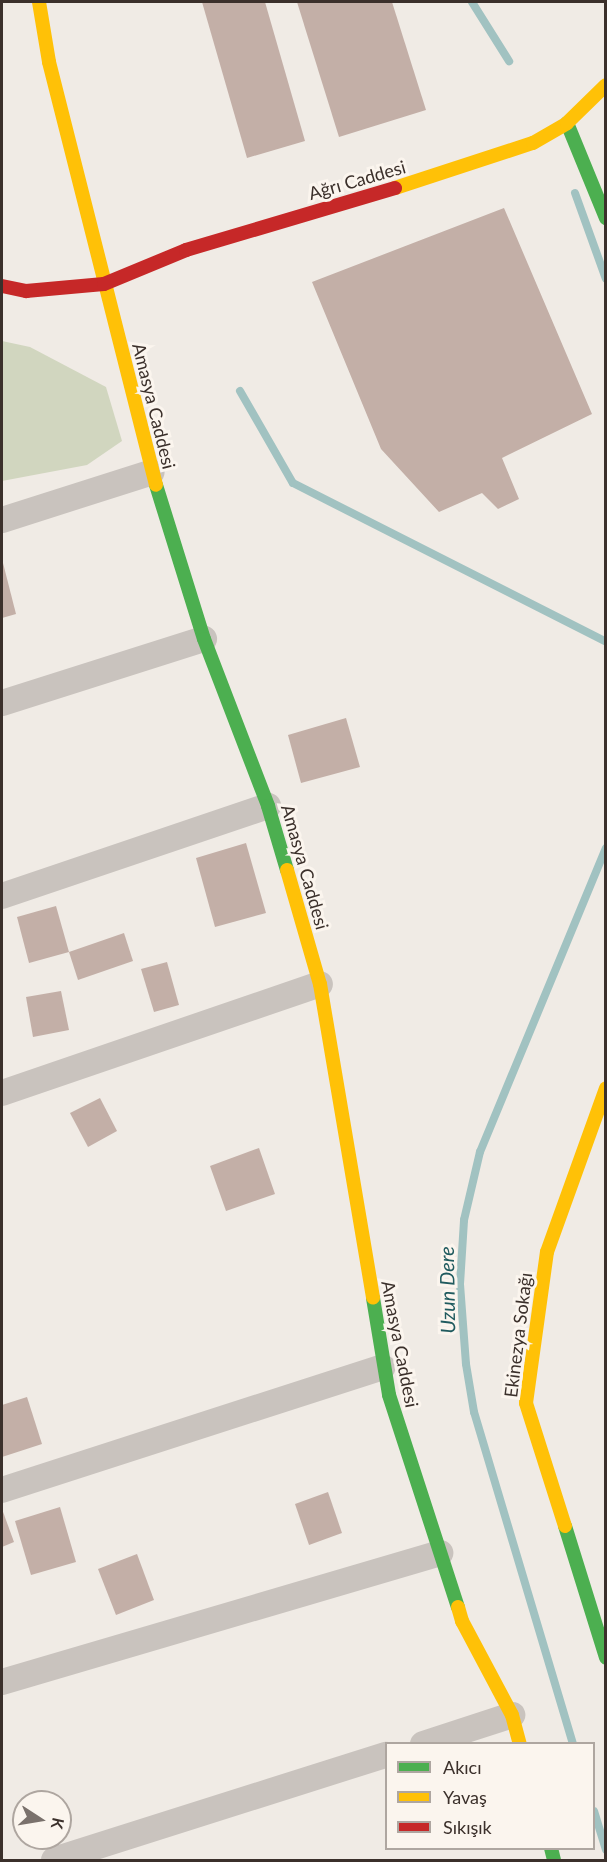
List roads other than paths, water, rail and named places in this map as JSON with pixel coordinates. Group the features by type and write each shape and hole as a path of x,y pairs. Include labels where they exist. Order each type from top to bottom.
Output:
{"street":[{"name":"Amasya Caddesi","path":"39,2 49,62 152,472 204,639 268,806 320,984 389,1395 462,1621 512,1715 520,1742"},
{"name":"Ağrı Caddesi","path":"2,286 26,291 104,284 186,250 460,169 533,143 567,123 606,85"},
{"path":"567,123 606,218"},
{"path":"2,520 152,472"},
{"path":"2,703 204,639"},
{"path":"2,896 268,806"},
{"path":"2,1092 320,984"},
{"name":"Ekinezya Sokağı","path":"606,1088 547,1252 526,1403 606,1658"},
{"path":"2,1490 383,1367"},
{"path":"2,1683 440,1553"},
{"path":"426,1742 512,1715"},
{"path":"54,1860 385,1756"}],"waterway":[{"name":"Uzun Dere","path":"472,2 509,61"},
{"name":"Uzun Dere","path":"575,193 606,279"},
{"path":"240,391 293,483 606,642"},
{"name":"Uzun Dere","path":"572,1742 474,1412 466,1364 460,1284 464,1220 480,1152 606,848"},
{"name":"Uzun Dere","path":"595,1814 606,1850"}]}
